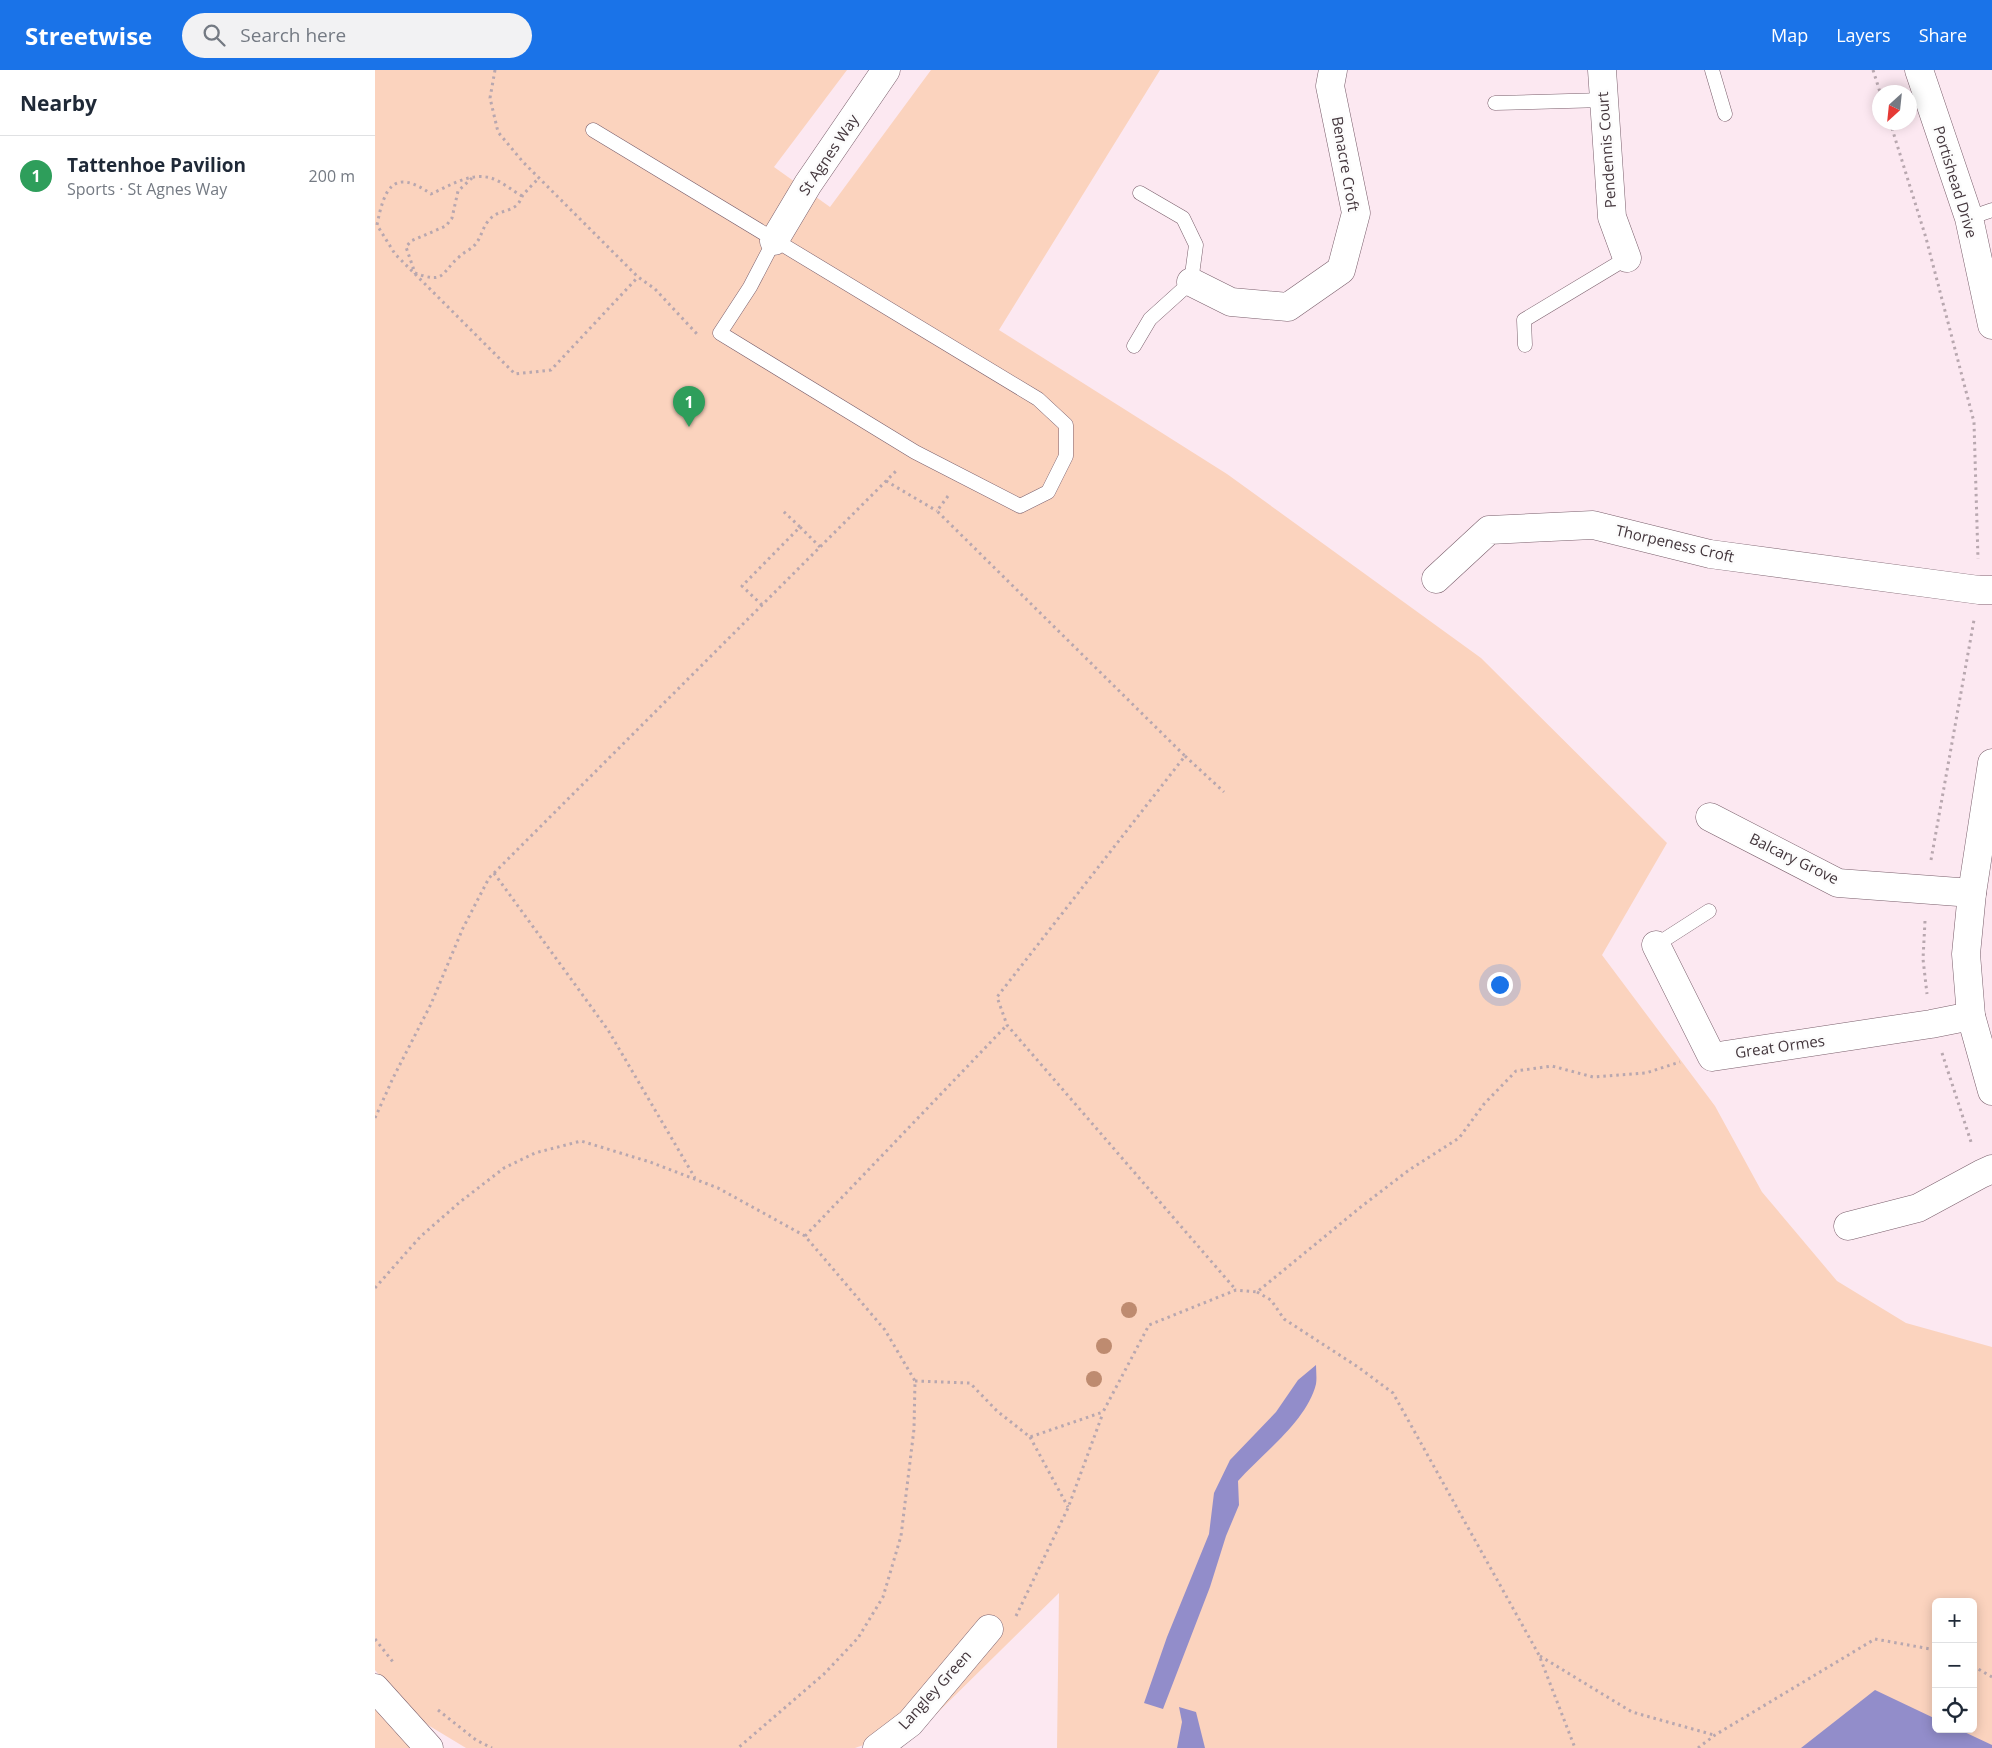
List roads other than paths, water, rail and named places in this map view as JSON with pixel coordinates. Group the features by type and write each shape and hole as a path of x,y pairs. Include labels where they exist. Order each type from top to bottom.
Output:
{"street":[{"name":"St Agnes Way","path":"774,241 808,184 886,70"},
{"name":"Benacre Croft","path":"1191,282 1231,302 1288,307 1341,270 1356,213 1330,86 1333,70"},
{"name":"Pendennis Court","path":"1602,70 1612,217 1627,258"},
{"name":"Portishead Drive","path":"1919,70 1980,214 1992,325"},
{"name":"Thorpeness Croft","path":"1436,579 1489,530 1593,525 1710,554 1985,590"},
{"path":"1991,1087 1971,1016 1966,954 1971,893 1992,763"},
{"name":"Balcary Grove","path":"1710,816 1838,883 1971,893"},
{"name":"Great Ormes","path":"1656,945 1713,1057 1931,1024 1971,1016"},
{"path":"1848,1226 1918,1208 1986,1171"},
{"name":"Langley Green","path":"877,1748 910,1722 989,1629"},
{"path":"375,1688 429,1748"}],"lane":[{"path":"1712,70 1725,114"},
{"path":"1495,103 1604,100"},
{"path":"593,130 1038,399 1066,425 1066,456 1048,492 1021,506 961,477 915,452 720,333 750,287 774,241"},
{"path":"1134,346 1150,319 1191,282 1196,244 1183,218 1139,193"},
{"path":"1525,345 1524,320 1627,258"},
{"path":"1656,945 1709,911"}],"place":[{"name":"Tattenhoe Pavilion","path":"689,427"}]}
